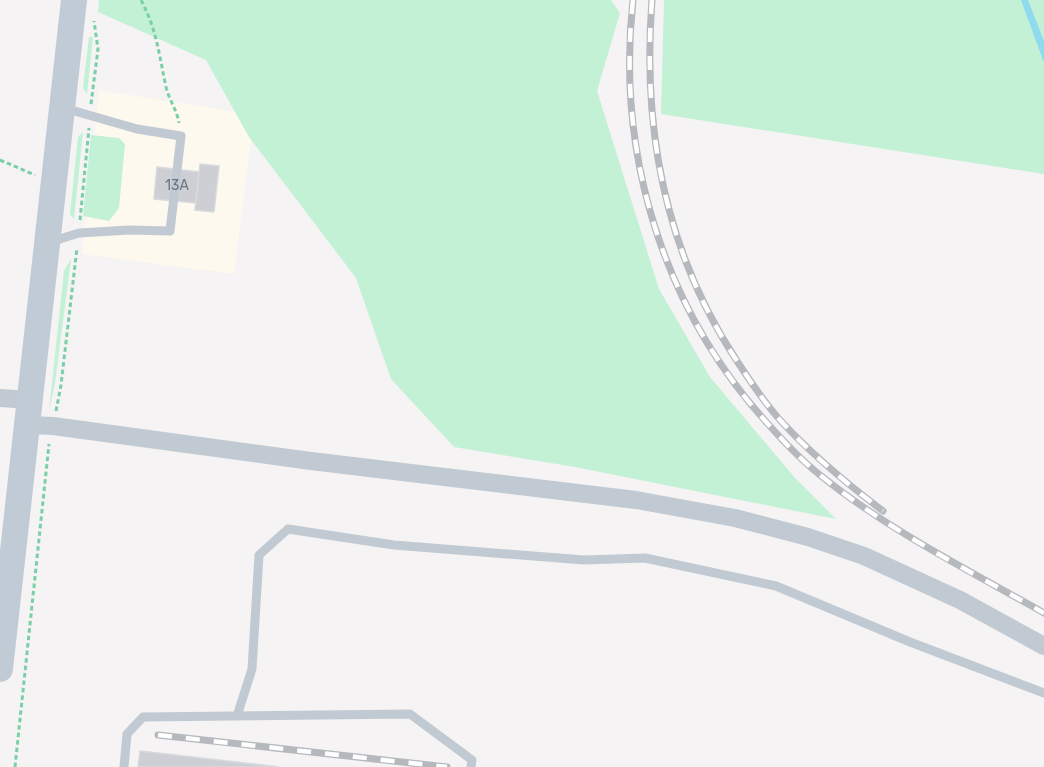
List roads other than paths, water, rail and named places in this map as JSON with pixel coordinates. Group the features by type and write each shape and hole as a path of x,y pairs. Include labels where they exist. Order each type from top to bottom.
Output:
{"main road":[{"path":"0,669 4,585 29,413 74,0"}],"street":[{"path":"0,398 53,426 636,500 735,518 808,537 864,556 960,600 1044,646"}],"lane":[{"path":"48,242 79,233 129,230 170,231 180,136 137,129 62,108"},
{"path":"237,716 252,669 259,555 288,529 394,545 584,560 645,558 776,586 910,642 1044,693"},
{"path":"124,767 128,734 143,717 410,714 472,760 471,767"}],"water":[{"path":"1021,0 1028,0 1044,41 1044,63"}],"railway":[{"path":"633,0 630,58 632,115 641,172 655,227 675,280 700,331 731,379 793,451 846,495 929,548 1044,613"},
{"path":"652,0 651,96 656,142 664,188 676,233 692,277 712,319 737,361 774,413 816,456 883,511"},
{"path":"158,735 447,767"}]}
